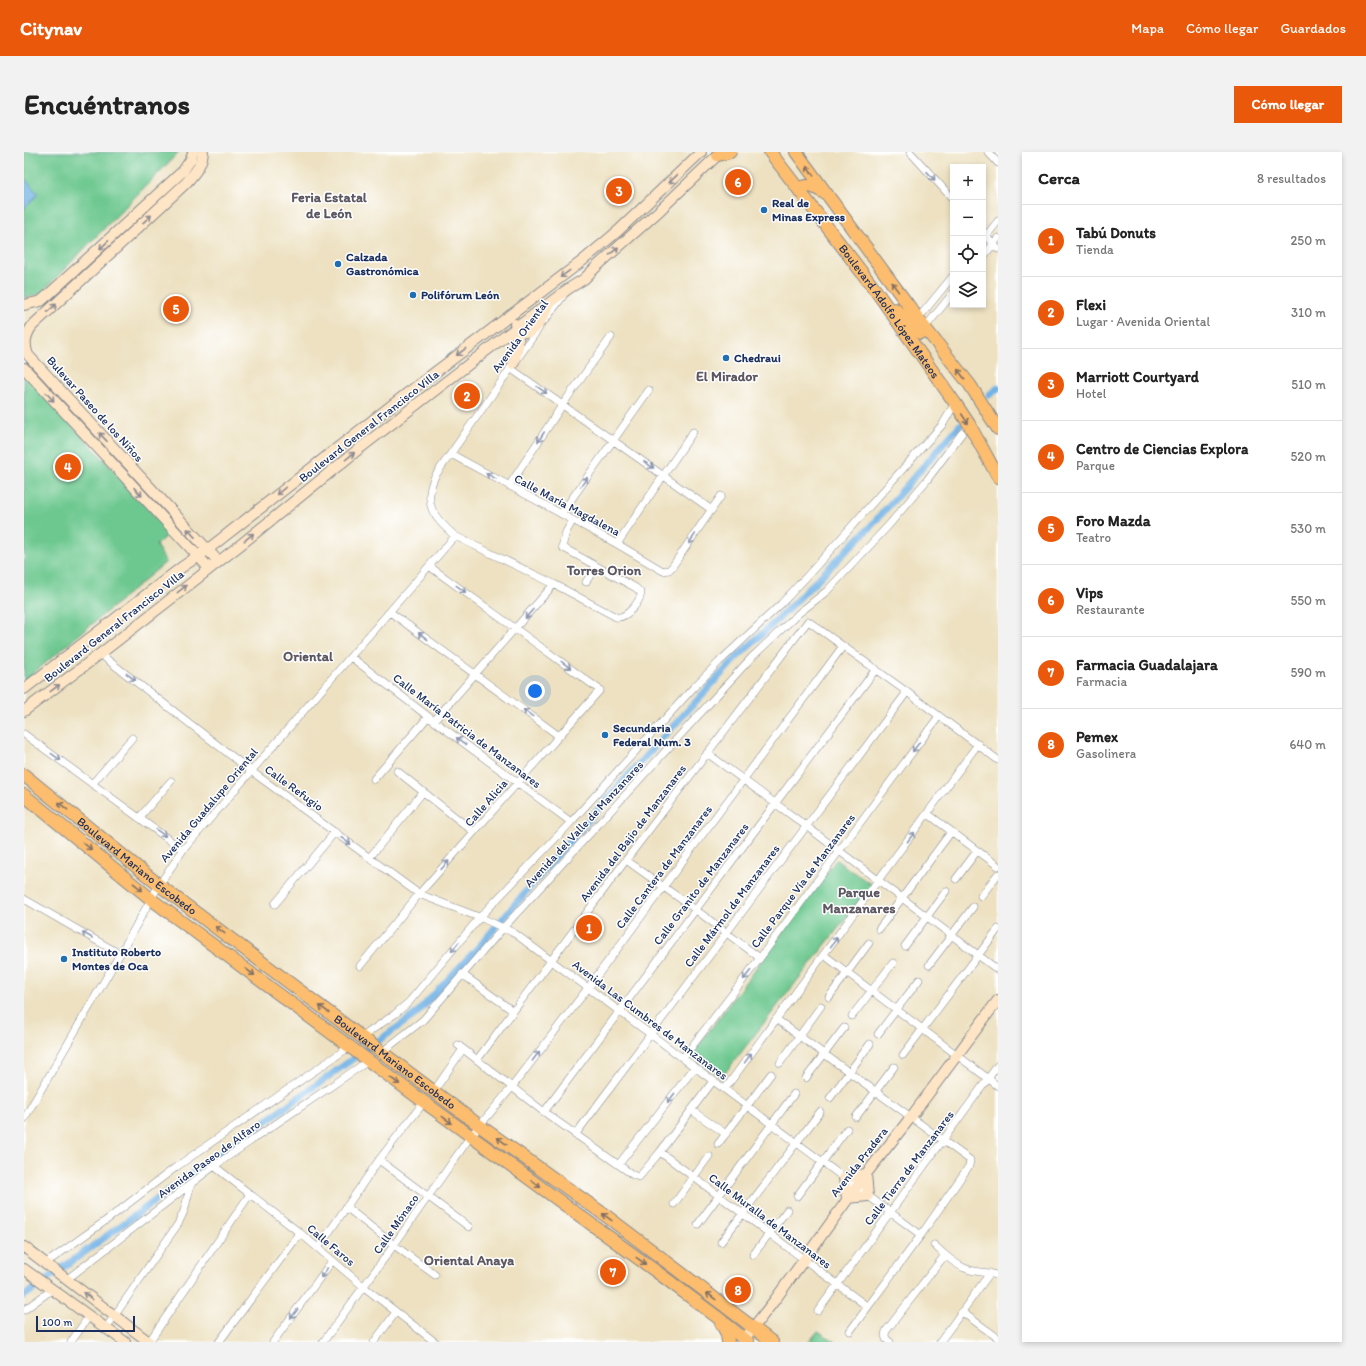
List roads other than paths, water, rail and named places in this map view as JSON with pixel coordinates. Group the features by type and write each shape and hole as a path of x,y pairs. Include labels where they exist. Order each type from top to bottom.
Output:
{"main road":[{"path":"24,305 41,301 73,273 183,171 191,159 193,152"},
{"name":"Bulevar Paseo de los Niños","path":"203,152 200,165 186,183 32,326 26,336 25,343 28,355 218,561"},
{"name":"Boulevard General Francisco Villa","path":"24,689 197,556 207,550 320,460 581,262 618,231 701,152"},
{"name":"Boulevard Adolfo López Mateos","path":"796,152 830,197 915,329 955,403 969,424 998,477"},
{"path":"517,328 526,333 532,330 538,324 551,302 584,279 723,153"},
{"name":"Boulevard Adolfo López Mateos","path":"769,153 799,189 885,304 915,329 970,385 998,429"},
{"path":"799,189 804,186 812,186 830,197"},
{"path":"581,262 584,269 584,279"},
{"path":"511,366 518,350 517,328 514,317 533,297"},
{"name":"Boulevard General Francisco Villa","path":"24,711 100,654 355,452 517,328"},
{"name":"Bulevar Paseo de los Niños","path":"24,368 209,568"},
{"path":"106,457 114,449"},
{"name":"Boulevard Mariano Escobedo","path":"24,775 159,885 480,1126 609,1218 772,1342"},
{"name":"Boulevard Mariano Escobedo","path":"24,795 151,898 470,1137 600,1230 717,1317 745,1341"},
{"name":"Avenida Pradera","path":"745,1341 847,1198 911,1117 998,1000"},
{"path":"866,1174 868,1196 847,1198 844,1178 866,1174"},
{"path":"24,1247 149,1342"},
{"path":"29,1274 50,1287 125,1342"},
{"path":"717,1317 727,1334 728,1342"}],"street":[{"path":"910,152 950,196"},
{"path":"988,152 998,163"},
{"path":"986,234 998,221"},
{"path":"986,237 996,244 986,254"},
{"path":"915,329 950,280"},
{"name":"Avenida Oriental","path":"568,290 511,366 435,476 430,488 428,499 433,512 445,527 455,536 554,584 616,617 620,618 626,615 640,599 641,593 636,588 596,566"},
{"path":"915,329 950,296"},
{"path":"509,486 562,404 611,336"},
{"path":"511,366 712,510 721,496"},
{"path":"561,514 649,390"},
{"path":"364,1039 409,1002 482,918 698,683 810,574 943,424 955,403"},
{"path":"616,544 693,432"},
{"name":"Avenida del Valle de Manzanares","path":"380,1050 423,1020 502,927 751,658 799,613 828,592 888,526 927,480 962,433"},
{"name":"Calle María Magdalena","path":"451,454 663,571 669,570 672,567 712,510"},
{"path":"572,520 566,532 562,547 596,566 586,582"},
{"name":"Avenida Guadalupe Oriental","path":"24,1119 151,898 183,850 455,536"},
{"path":"429,566 516,629"},
{"path":"374,779 475,675 554,584"},
{"path":"390,612 559,736"},
{"name":"Avenida del Bajío de Manzanares","path":"477,1060 626,860 808,621 843,646"},
{"name":"Calle Alicia","path":"360,966 419,894 600,690 516,629"},
{"path":"843,646 998,760"},
{"name":"Calle Cantera de Manzanares","path":"470,1137 512,1087 588,988 843,646"},
{"name":"Calle Refugio","path":"100,654 251,771 419,894"},
{"name":"Calle María Patricia de Manzanares","path":"351,657 431,719 519,782 571,822"},
{"name":"Calle Granito de Manzanares","path":"544,1112 876,669"},
{"name":"Calle Mármol de Manzanares","path":"576,1135 907,692"},
{"name":"Calle Parque Vía de Manzanares","path":"682,1058 760,958 939,716"},
{"path":"24,734 183,850"},
{"path":"92,784 132,738"},
{"path":"725,1089 978,744"},
{"path":"707,753 998,970"},
{"path":"396,771 474,832"},
{"path":"139,818 171,781"},
{"path":"370,857 423,792"},
{"path":"928,814 998,866"},
{"path":"275,904 335,832"},
{"path":"879,929 951,832"},
{"path":"956,879 977,851"},
{"path":"626,860 664,886 760,958"},
{"path":"981,896 998,874"},
{"path":"905,946 946,891"},
{"name":"Avenida Las Cumbres de Manzanares","path":"419,894 482,918 514,933 921,1235"},
{"path":"24,899 120,954"},
{"path":"929,965 973,907"},
{"path":"903,1055 998,929"},
{"path":"829,997 869,943"},
{"path":"824,955 998,1086"},
{"path":"852,1016 893,963"},
{"path":"462,974 513,1011"},
{"path":"878,1034 919,980"},
{"path":"780,1063 822,1006"},
{"path":"776,1019 848,1073 970,1160 969,1166 921,1235 850,1331"},
{"path":"806,1078 844,1028"},
{"path":"830,1098 870,1044"},
{"path":"434,1091 461,1047 544,1112 633,1175 639,1177 714,1081"},
{"path":"48,1265 176,1167 351,1048"},
{"name":"Avenida Paseo de Alfaro","path":"64,1278 214,1166 367,1060"},
{"name":"Calle Tierra de Manzanares","path":"818,1311 998,1065"},
{"path":"619,1164 695,1067"},
{"path":"856,1117 894,1067"},
{"path":"718,1144 771,1074"},
{"path":"698,1224 794,1094"},
{"path":"318,1248 379,1160 424,1102"},
{"path":"692,1110 726,1134"},
{"path":"721,1242 820,1112"},
{"path":"797,1196 847,1129"},
{"name":"Calle Mónaco","path":"323,1342 364,1287 470,1137"},
{"name":"Calle Muralla de Manzanares","path":"660,1152 868,1307"},
{"path":"674,1204 709,1156"},
{"path":"379,1160 469,1227"},
{"name":"Calle Faros","path":"214,1166 300,1233 430,1341"},
{"path":"106,1328 178,1224 184,1212 191,1184"},
{"path":"149,1342 250,1194"},
{"path":"346,1207 435,1275"},
{"path":"753,1255 787,1210"},
{"path":"219,1342 300,1233"},
{"path":"934,1245 945,1255 968,1270 990,1273 998,1276"},
{"path":"890,1342 886,1339 886,1332 945,1255"},
{"path":"273,1342 332,1261"},
{"path":"940,1342 990,1273"},
{"path":"24,1310 50,1287"},
{"path":"374,1342 396,1312"},
{"path":"962,1312 998,1338"},
{"path":"71,1342 89,1316"}],"water":[{"path":"24,178 38,194 24,209"}],"waterway":[{"path":"989,395 998,388"},
{"path":"24,1296 416,1014 477,949 557,855 736,658 777,620 870,527 960,425"}],"place":[{"name":"Vips","path":"738,182"},
{"name":"Marriott Courtyard","path":"619,191"},
{"name":"Real de Minas Express","path":"764,210"},
{"name":"Calzada Gastronómica","path":"338,264"},
{"name":"Polifórum León","path":"413,295"},
{"name":"Foro Mazda","path":"176,309"},
{"name":"Chedraui","path":"726,358"},
{"name":"Flexi","path":"467,396"},
{"name":"Centro de Ciencias Explora","path":"68,467"},
{"name":"Secundaria Federal Num. 3","path":"605,735"},
{"name":"Tabú Donuts","path":"589,928"},
{"name":"Instituto Roberto Montes de Oca","path":"64,959"},
{"name":"Farmacia Guadalajara","path":"613,1272"},
{"name":"Pemex","path":"738,1290"}],"district":[{"name":"Feria Estatal de León","path":"329,206"},
{"name":"El Mirador","path":"727,376"},
{"name":"Torres Orion","path":"604,570"},
{"name":"Oriental","path":"308,656"},
{"name":"Parque Manzanares","path":"859,900"},
{"name":"Oriental Anaya","path":"469,1260"}]}
